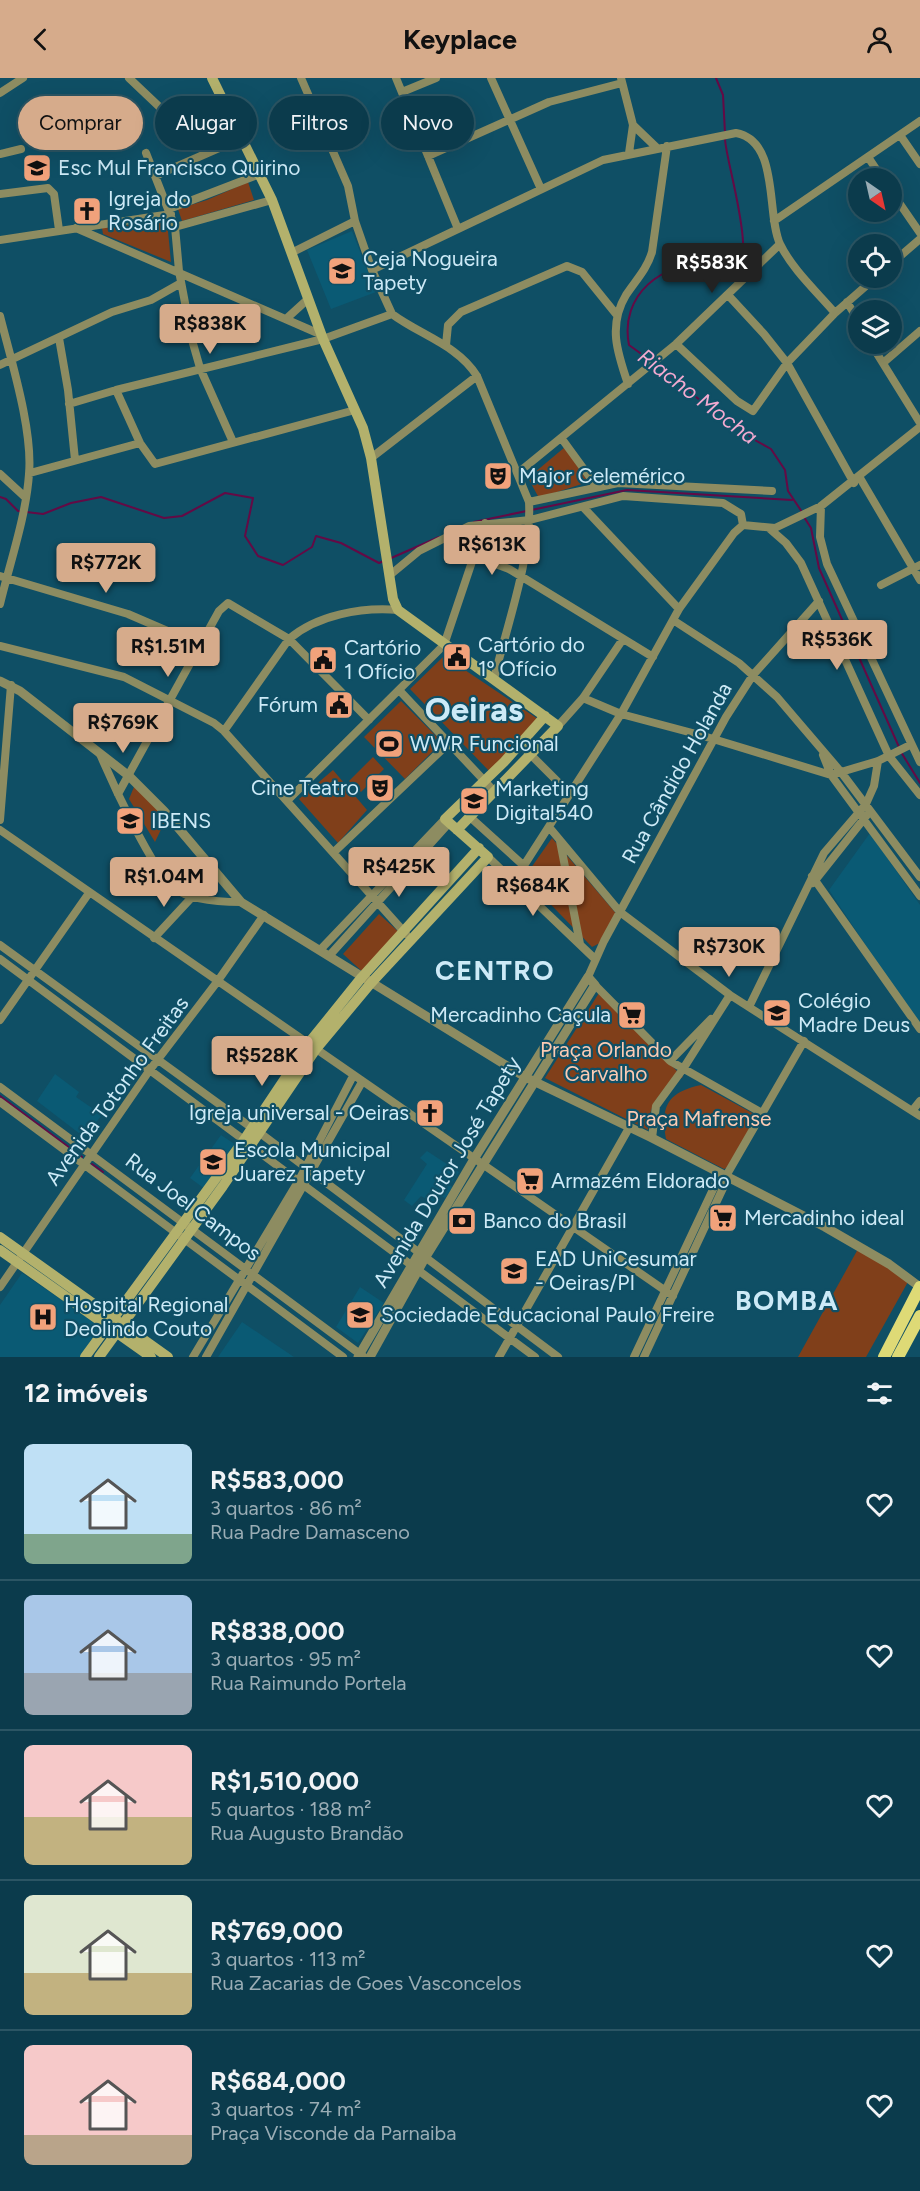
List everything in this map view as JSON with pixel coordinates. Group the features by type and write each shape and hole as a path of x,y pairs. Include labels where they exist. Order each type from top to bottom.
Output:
{"highway":[{"path":"884,1357 920,1287"},
{"path":"898,1357 920,1316"}],"main road":[{"path":"212,78 221,96"},
{"path":"248,150 261,174 293,252 322,337 355,410 371,458 398,610 558,726 470,817 451,822"},
{"path":"451,822 484,781 545,716"},
{"path":"86,1357 189,1234 312,1047 366,980 488,857 451,822"},
{"path":"409,936 478,848"},
{"path":"99,1357 115,1325 179,1228 248,1143"},
{"path":"0,1237 20,1258 115,1325 168,1357"},
{"path":"0,1250 20,1258"},
{"path":"115,1325 151,1357"}],"street":[{"path":"0,93 23,78"},
{"path":"129,78 207,152"},
{"path":"301,78 348,186 355,221 372,270 392,314 411,329 446,345 466,361 477,376 519,472 529,504 530,519 520,576 494,679"},
{"path":"396,78 458,229"},
{"path":"402,92 436,78"},
{"path":"491,78 541,189"},
{"path":"429,156 508,119 573,94 621,81 633,125 629,153"},
{"path":"774,221 920,121"},
{"path":"633,125 657,148"},
{"path":"372,270 603,160 727,134 743,134 756,145 766,165 774,221 780,244 835,313"},
{"path":"900,135 920,164"},
{"path":"628,384 616,347 616,314 626,295 648,266 667,146"},
{"path":"0,154 18,150"},
{"path":"155,176 212,150"},
{"path":"146,153 175,227 186,315 201,368 233,442"},
{"path":"868,157 875,168"},
{"path":"0,240 170,211 261,174"},
{"path":"0,194 46,187 54,194 58,230"},
{"path":"175,227 272,200"},
{"path":"902,207 920,233"},
{"path":"293,252 355,221"},
{"path":"76,228 179,271 322,337"},
{"path":"902,255 920,239"},
{"path":"519,472 676,344 780,244"},
{"path":"446,345 448,325 461,312 567,266 582,272 616,314"},
{"path":"0,365 112,312 152,300 181,284"},
{"path":"676,344 736,401 753,411 787,363 835,313 863,288"},
{"path":"728,296 764,334 787,363 857,480 917,567 920,580"},
{"path":"286,320 308,299"},
{"path":"69,404 322,337 392,314"},
{"path":"0,317 12,360 28,444 30,473 19,526 3,577 0,604"},
{"path":"883,363 920,331"},
{"path":"59,338 75,460"},
{"path":"743,525 770,529 821,506 857,480 919,428 877,354"},
{"path":"371,458 477,376"},
{"path":"116,390 140,443 155,464 355,410"},
{"path":"562,439 597,488"},
{"path":"30,473 140,443"},
{"path":"0,474 25,500"},
{"path":"529,504 597,488 634,483 772,491"},
{"path":"390,572 419,551 469,526 530,519 629,495 723,503 741,514 743,525"},
{"path":"821,506 820,537 827,564 909,746 920,762"},
{"path":"583,507 647,579 679,609"},
{"path":"288,800 444,645 485,523"},
{"path":"514,881 621,714 679,609 734,533 743,525"},
{"path":"770,529 793,551 819,601 890,756 920,795"},
{"path":"474,556 520,576 653,657"},
{"path":"881,585 917,567"},
{"path":"3,577 128,614 200,645"},
{"name":"Rua Cândido Holanda","path":"588,977 620,912 713,739 753,675 819,601"},
{"path":"118,794 219,611 228,603 289,639 369,720"},
{"path":"224,731 289,639 305,627 322,620 380,609 398,610"},
{"path":"673,620 720,650 753,675 795,716 823,753 841,772 920,877"},
{"path":"558,726 583,698 623,639"},
{"path":"0,646 101,669 171,700 224,731 409,936"},
{"path":"0,681 11,685 129,776 164,811 241,902 525,1077 652,1138 860,1246 920,1287"},
{"path":"0,820 11,685"},
{"path":"399,690 494,791"},
{"path":"583,698 621,714 831,775 878,761 909,746"},
{"path":"334,852 449,743"},
{"path":"520,744 570,794"},
{"path":"100,752 118,794 165,879 181,892 193,896 212,901 241,902"},
{"path":"823,753 831,775 920,896"},
{"path":"749,1007 814,879 827,847 868,807 877,775 878,761"},
{"path":"470,817 523,865"},
{"path":"320,950 371,896 451,822"},
{"path":"329,956 451,822"},
{"path":"549,827 620,912 730,995 916,1113 920,1101"},
{"path":"0,830 673,1296"},
{"path":"560,840 580,945"},
{"path":"488,857 596,959"},
{"path":"814,879 920,1029"},
{"path":"0,1020 89,893"},
{"path":"154,938 193,896"},
{"name":"Avenida Totonho Freitas","path":"0,1287 148,1071 218,982 264,915"},
{"path":"0,945 309,1169 558,1357"},
{"path":"0,959 535,1357"},
{"path":"588,977 670,1061 762,1113"},
{"name":"Avenida Doutor José Tapety","path":"422,1256 474,1159 588,977"},
{"name":"Avenida Doutor José Tapety","path":"361,1356 595,985"},
{"path":"652,1138 656,1106 683,1069 730,995"},
{"path":"670,1061 723,1007"},
{"path":"644,1357 724,1186 726,1176 804,1041"},
{"path":"193,1357 250,1272 302,1182 353,1076"},
{"path":"309,1169 362,1082"},
{"name":"Rua Joel Campos","path":"0,1087 93,1154 179,1228"},
{"name":"Rua Joel Campos","path":"0,1102 84,1167 250,1272 361,1356"},
{"path":"499,1357 629,1128"},
{"path":"634,1357 664,1289 717,1181 726,1176"},
{"name":"Rua Joel Campos","path":"189,1234 243,1282 343,1357"},
{"name":"Avenida Doutor José Tapety","path":"370,1357 414,1269"},
{"path":"206,1357 243,1282"}],"shaded area":[{"name":"Ceja Nogueira Tapety","path":"352,231 376,292 331,309 307,250"},
{"path":"870,833 920,905 920,1027 829,890"},
{"path":"55,1074 79,1092 76,1097 102,1115 84,1137 37,1101"},
{"name":"Escola Municipal Juarez Tapety","path":"221,1135 236,1145 205,1189 190,1178"},
{"path":"427,1151 459,1172 450,1185 453,1188 445,1198 439,1195 434,1203 421,1196 412,1206 404,1200 427,1164 420,1158"},
{"name":"Hospital Regional Deolindo Couto","path":"22,1273 104,1329 84,1357 0,1357 0,1305"},
{"name":"Sociedade Educacional Paulo Freire","path":"360,1287 384,1303 358,1343 336,1327"},
{"path":"242,1322 294,1357 218,1357"}],"green space":[{"path":"248,182 254,200 182,221 178,209 207,200"},
{"path":"167,221 171,262 103,234 102,228"},
{"path":"565,447 588,482 539,498 528,478"},
{"path":"444,656 538,719 491,773 410,689"},
{"path":"401,701 442,742 405,779 364,737"},
{"path":"373,757 384,769 361,792 349,781"},
{"path":"333,770 367,810 338,843 299,799"},
{"path":"136,782 167,817 155,842 129,799"},
{"path":"552,838 619,917 604,941 592,947 526,879 526,875"},
{"path":"379,914 401,934 365,974 343,954"},
{"name":"Praça Orlando Carvalho","path":"599,993 683,1077 657,1098 651,1112 648,1130 545,1078"},
{"name":"Praça Mafrense","path":"701,1085 754,1114 756,1121 728,1167 724,1169 666,1139 664,1118 669,1102 681,1092"},
{"path":"858,1249 909,1280 866,1357 798,1357"}],"waterway":[{"name":"Riacho Mocha","path":"716,78 723,95 725,133"},
{"name":"Riacho Mocha","path":"651,361 629,345 628,327 631,311 638,296 648,284 676,268 693,265 710,265 717,276 726,280 739,272 743,257 743,238 725,139"},
{"name":"Riacho Mocha","path":"656,364 712,410 724,414 753,439 771,449 785,470 788,491 802,512"},
{"path":"474,522 627,490 792,500"},
{"path":"0,497 6,499 18,511 43,514 71,503 101,497 164,518 182,516 225,493 253,498 245,536 258,556 283,565 312,547 316,536 341,543 379,563 384,561"},
{"name":"Riacho Mocha","path":"804,517 811,528 819,568 899,747"},
{"path":"389,559 439,537"},
{"name":"Riacho Mocha","path":"901,752 920,783"},
{"path":"0,1096 82,1157"},
{"path":"92,1164 103,1172"}],"place":[{"name":"Esc Mul Francisco Quirino","path":"37,168"},
{"name":"Igreja do Rosário","path":"87,211"},
{"name":"Ceja Nogueira Tapety","path":"342,271"},
{"name":"Major Celemérico","path":"498,476"},
{"name":"Cartório do 1º Ofício","path":"457,657"},
{"name":"Cartório 1 Ofício","path":"323,660"},
{"name":"Fórum","path":"339,705"},
{"name":"WWR Funcional","path":"389,744"},
{"name":"Cine Teatro","path":"380,788"},
{"name":"Marketing Digital540","path":"474,801"},
{"name":"IBENS","path":"130,821"},
{"name":"Colégio Madre Deus","path":"777,1013"},
{"name":"Mercadinho Caçula","path":"632,1015"},
{"name":"Igreja universal - Oeiras","path":"430,1113"},
{"name":"Escola Municipal Juarez Tapety","path":"213,1162"},
{"name":"Armazém Eldorado","path":"530,1181"},
{"name":"Mercadinho ideal","path":"723,1218"},
{"name":"Banco do Brasil","path":"462,1221"},
{"name":"EAD UniCesumar - Oeiras/PI","path":"514,1271"},
{"name":"Sociedade Educacional Paulo Freire","path":"360,1315"},
{"name":"Hospital Regional Deolindo Couto","path":"43,1317"}],"district":[{"name":"Oeiras","path":"474,709"},
{"name":"CENTRO","path":"495,971"},
{"name":"BOMBA","path":"787,1301"}]}
